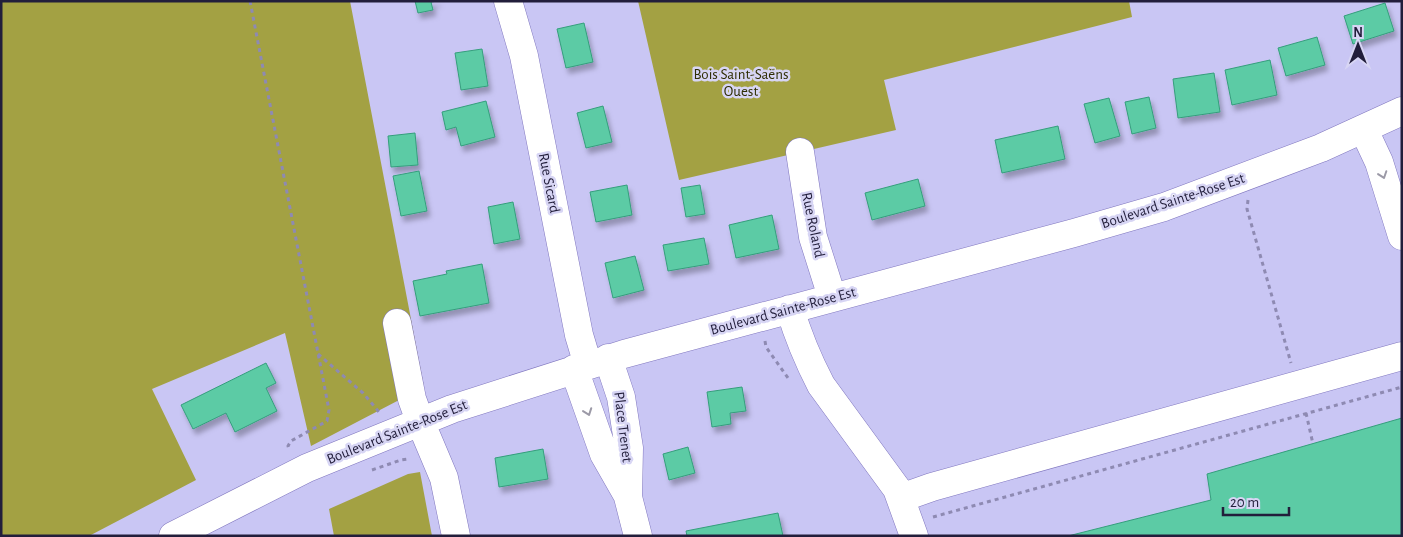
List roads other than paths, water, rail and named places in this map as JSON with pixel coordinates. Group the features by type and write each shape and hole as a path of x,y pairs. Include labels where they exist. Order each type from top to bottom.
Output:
{"street":[{"name":"Rue Sicard","path":"508,1 524,56 579,335 590,364"},
{"name":"Boulevard Sainte-Rose Est","path":"173,536 299,472 420,421 473,402 590,364 1155,210 1273,167 1364,130 1402,111"},
{"path":"1364,130 1379,162 1402,236"},
{"name":"Rue Roland","path":"800,152 813,237 832,297"},
{"path":"790,309 804,351 821,385 890,479 920,527"},
{"path":"397,323 412,399 444,478 456,536"},
{"path":"901,498 932,487 1402,356"},
{"name":"Place Trenet","path":"590,364 604,454 628,497 638,536"},
{"name":"Place Trenet","path":"590,364 621,397 629,448 628,497"}],"park label":[{"name":"Bois Saint-Saëns Ouest","path":"741,82"}]}
